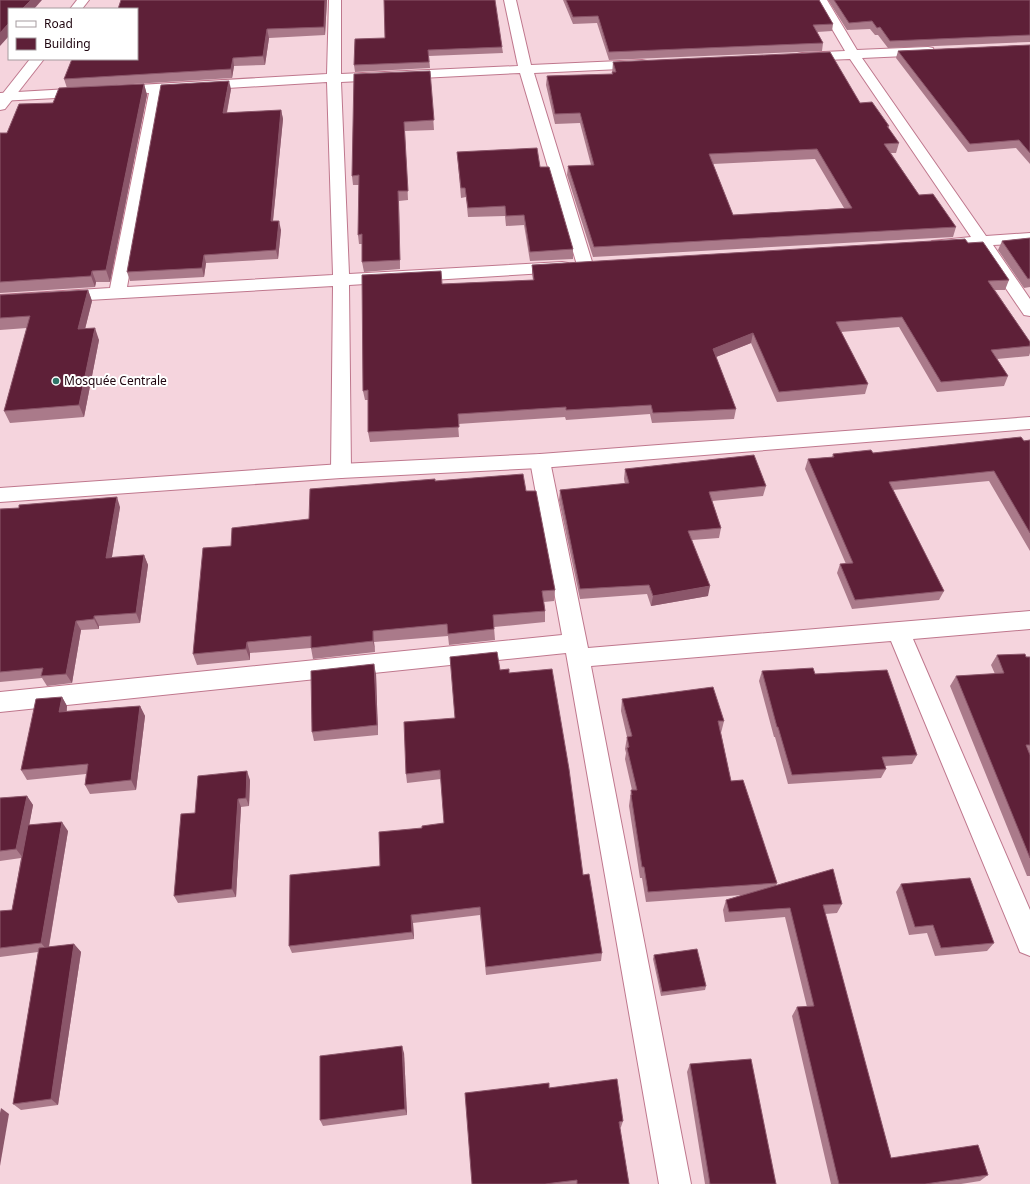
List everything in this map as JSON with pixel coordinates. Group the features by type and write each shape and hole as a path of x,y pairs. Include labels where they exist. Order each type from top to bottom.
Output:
{"street":[{"path":"77,8 83,0"},
{"path":"335,0 334,78 341,279 341,471"},
{"path":"0,300 593,265 526,70 510,0"},
{"path":"821,0 853,54 1030,311"},
{"path":"789,57 938,51"},
{"path":"2,100 36,60"},
{"path":"2,100 334,78 654,64"},
{"path":"118,292 156,89"},
{"path":"926,245 1030,238"},
{"path":"0,495 341,471 540,461 1030,423"},
{"path":"540,461 675,1184"},
{"path":"0,702 576,651 1030,620"},
{"path":"898,630 1030,942"}],"building":[{"path":"0,0 31,0 23,8 8,8 8,24 0,33"},
{"path":"121,0 325,0 324,27 267,29 263,56 233,58 231,69 64,79 72,60 138,60 138,8 118,8"},
{"path":"384,0 495,0 502,47 428,50 429,62 354,65 355,39 385,38"},
{"path":"566,0 819,0 833,24 813,25 823,43 609,52 598,16 573,17"},
{"path":"834,0 1030,0 1030,35 890,41 880,27 877,28 872,21 849,23"},
{"path":"1030,45 1030,153 1019,140 970,144 898,51"},
{"path":"830,52 860,103 872,102 889,126 887,126 899,143 884,144 919,195 933,194 956,227 594,247 568,166 594,165 580,113 555,114 547,76 613,74 612,72 616,72 613,62","holes":["817,149 852,208 733,215 709,154"]},
{"path":"430,71 434,120 404,122 408,191 398,191 400,260 362,262 362,234 358,235 359,175 352,176 354,74"},
{"path":"229,81 223,113 281,110 271,221 279,221 276,250 204,255 202,268 127,272 161,85"},
{"path":"144,84 106,270 92,271 91,276 0,282 0,133 7,133 19,104 53,103 59,88"},
{"path":"537,148 540,167 549,167 573,249 530,252 524,215 506,216 505,206 468,208 465,188 461,188 457,152"},
{"path":"1030,238 1030,278 1028,279 1002,241"},
{"path":"965,239 968,243 983,242 1009,280 988,281 1030,342 1030,346 991,350 1008,376 941,382 902,317 836,322 868,384 779,392 753,333 713,349 736,409 653,413 651,405 566,410 566,407 458,414 459,427 368,432 368,390 363,391 362,275 441,271 442,284 534,280 532,265"},
{"path":"88,290 78,329 95,328 79,405 4,411 30,316 0,318 0,295"},
{"path":"1021,437 1024,441 1030,440 1030,533 994,471 889,482 944,591 855,600 840,564 853,563 808,459 834,457 833,454 871,450 873,453"},
{"path":"754,455 766,486 709,492 721,528 688,531 710,586 653,596 649,585 580,589 560,490 629,483 625,469"},
{"path":"523,474 526,491 536,491 555,590 542,591 545,611 493,615 494,629 448,634 447,624 373,631 373,641 311,648 311,636 247,642 246,649 193,654 203,548 231,546 232,528 309,519 310,489"},
{"path":"117,497 106,558 144,555 136,613 94,616 94,619 76,621 66,674 41,676 43,668 0,672 0,509 19,508 19,505"},
{"path":"497,652 500,670 509,669 509,673 552,669 569,769 583,875 589,874 602,953 486,967 480,907 411,915 412,932 289,946 290,875 380,866 379,832 422,828 422,826 444,823 440,770 406,774 404,722 455,718 450,657"},
{"path":"1025,654 1026,657 1030,657 1030,745 1026,745 1030,755 1030,858 956,676 1004,673 997,655"},
{"path":"374,664 377,725 312,732 311,671"},
{"path":"813,668 815,674 887,670 917,755 882,757 886,769 792,775 762,671"},
{"path":"713,687 724,721 718,721 731,781 743,780 777,883 648,892 644,867 642,867 631,795 631,790 637,790 627,748 629,747 627,737 632,736 622,699"},
{"path":"62,697 59,712 140,706 131,780 85,785 88,764 21,770 36,699"},
{"path":"247,771 246,798 238,799 232,889 174,896 181,814 195,813 198,776"},
{"path":"27,796 16,849 0,851 0,798"},
{"path":"62,822 41,943 0,948 0,911 12,910 28,825"},
{"path":"833,869 842,904 823,905 891,1158 978,1145 988,1175 925,1184 839,1184 797,1007 814,1006 790,908 729,912 726,900"},
{"path":"970,878 994,943 941,948 933,925 915,927 901,884"},
{"path":"74,944 51,1099 13,1104 39,948"},
{"path":"697,949 706,986 662,992 654,955"},
{"path":"402,1046 405,1109 320,1120 320,1056"},
{"path":"751,1059 776,1184 710,1184 690,1064"},
{"path":"617,1079 623,1121 619,1122 629,1184 577,1184 577,1180 545,1184 472,1184 465,1093 549,1083 549,1088"}],"place":[{"name":"Mosquée Centrale","path":"56,381"}]}
